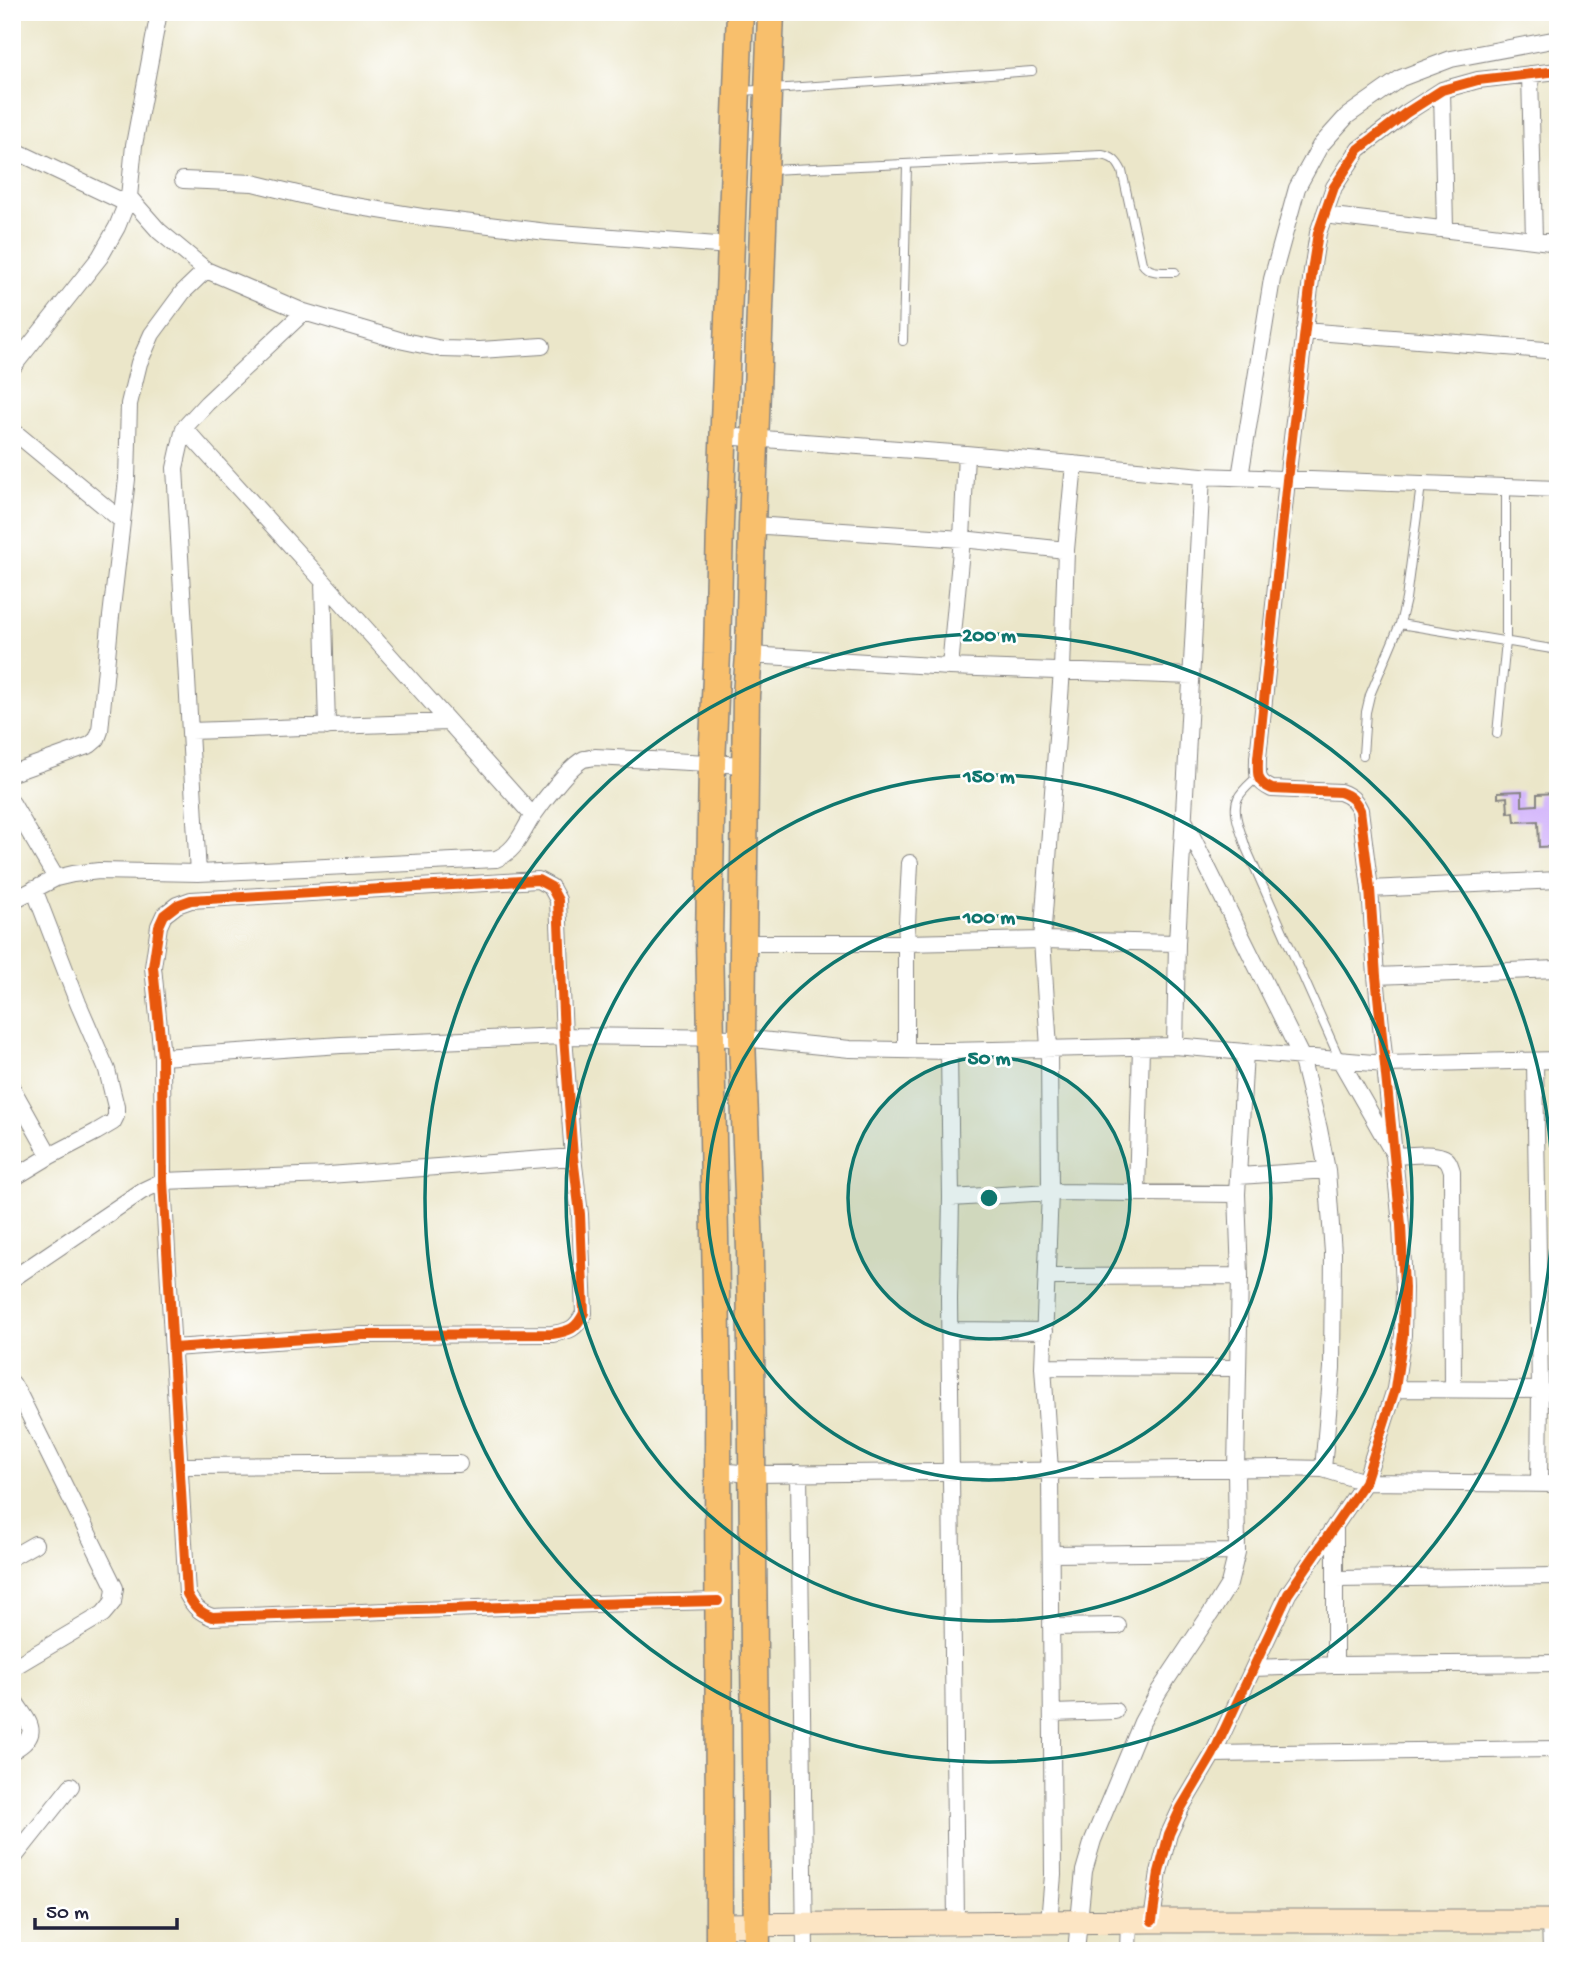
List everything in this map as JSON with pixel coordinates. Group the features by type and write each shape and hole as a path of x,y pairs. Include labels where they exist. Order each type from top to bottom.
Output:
{"main road":[{"path":"719,1951 716,1209 709,940 712,764 740,12"},
{"path":"757,1951 750,1250 742,1038 746,695 750,655 752,525 771,12"}],"street":[{"path":"12,368 100,257 128,200 134,145 159,12"},
{"path":"1247,477 1272,278 1297,188 1320,146 1348,116 1401,78 1451,59 1558,39"},
{"path":"1152,1921 1159,1872 1169,1834 1213,1754 1288,1594 1335,1525 1360,1480 1395,1389 1403,1335 1401,1225 1360,810 1355,800 1340,792 1272,789 1263,785 1258,777 1280,480 1318,233 1334,187 1359,149 1406,113 1443,90 1478,80 1558,71"},
{"path":"1531,74 1534,240"},
{"path":"1443,90 1445,229"},
{"path":"18,152 128,200 159,231 206,270 304,312 399,340 442,349 480,350 542,346"},
{"path":"183,180 253,183 330,202 447,220 547,232 730,246"},
{"path":"1324,215 1558,243"},
{"path":"12,773 90,745 97,739 127,479 129,404 139,363 152,334 183,292 206,270"},
{"path":"198,873 175,468 184,428 304,312"},
{"path":"1304,331 1558,351"},
{"path":"184,428 533,816"},
{"path":"12,430 121,520"},
{"path":"723,436 967,454 1202,476 1558,489"},
{"path":"950,667 967,454"},
{"path":"1049,1922 1053,1875 1051,1554 1050,1470 1044,1367 1050,1192 1049,1048 1042,940 1062,670 1066,550 1074,464"},
{"path":"1175,1046 1177,943 1202,476"},
{"path":"752,525 962,539 1066,550"},
{"path":"323,581 327,727"},
{"path":"750,655 950,667 1192,676"},
{"path":"190,731 449,722"},
{"path":"12,901 57,878 99,871 198,873 496,859 516,845 533,816 572,768 584,759 595,757 745,765"},
{"path":"12,803 57,878"},
{"path":"1183,818 1305,1056 1327,1170 1333,1253 1328,1470"},
{"path":"906,1049 906,943 910,863"},
{"path":"173,1348 363,1335 552,1334 566,1332 578,1325 584,1313 580,1214 564,1035 558,900 551,887 538,880 191,900 177,905 164,915 159,926 153,967 162,1057 163,1181 187,1594 193,1607 212,1617 718,1601"},
{"path":"1370,890 1558,880"},
{"path":"12,1179 113,1122 116,1116 107,1070 34,889"},
{"path":"743,943 1042,940 1177,943"},
{"path":"1376,976 1558,969"},
{"path":"162,1057 341,1045 564,1035 742,1038 850,1049 949,1051 1175,1046 1385,1064 1558,1060"},
{"path":"1137,1192 1141,1047"},
{"path":"949,1051 956,1922"},
{"path":"1076,1951 1084,1871 1093,1840 1142,1722 1159,1691 1229,1584 1237,1552 1240,1276 1237,1194 1245,1052"},
{"path":"1334,1059 1395,1156"},
{"path":"1535,1061 1539,1484"},
{"path":"12,1088 50,1156"},
{"path":"1395,1156 1443,1157 1450,1162 1453,1389"},
{"path":"12,1279 142,1191 163,1181 329,1175 573,1157"},
{"path":"1238,1176 1327,1170"},
{"path":"951,1199 1050,1192 1237,1194"},
{"path":"1048,1277 1240,1276"},
{"path":"950,1330 1045,1331"},
{"path":"1044,1367 1238,1368"},
{"path":"1395,1389 1540,1390"},
{"path":"12,1668 103,1614 113,1602 115,1588 15,1393"},
{"path":"180,1466 460,1464"},
{"path":"718,1471 751,1474 1236,1468 1328,1470 1360,1480 1558,1484"},
{"path":"799,1473 805,1951"},
{"path":"1335,1525 1335,1665"},
{"path":"12,1557 35,1544"},
{"path":"1051,1554 1237,1552"},
{"path":"1336,1579 1558,1576"},
{"path":"1051,1627 1118,1626"},
{"path":"1254,1668 1558,1663"},
{"path":"12,1698 31,1729 25,1744 12,1751"},
{"path":"1052,1713 1115,1711"},
{"path":"1213,1754 1558,1749"},
{"path":"12,1860 71,1786"},
{"path":"1128,1951 1129,1921"},
{"path":"718,1924 1554,1921 1551,1951"}],"lane":[{"path":"737,91 1032,71"},
{"path":"765,170 1101,155 1111,157 1118,162 1122,171 1145,268 1153,272 1175,272"},
{"path":"903,341 907,164"},
{"path":"1363,755 1370,695 1400,624 1406,599 1421,485"},
{"path":"1496,734 1506,641 1506,488"},
{"path":"1400,624 1558,650"},
{"path":"1258,777 1239,796 1237,816 1251,860 1334,1059"}],"building":[{"path":"1522,791 1522,806 1537,805 1537,794 1558,793 1558,846 1539,847 1538,821 1515,822 1514,812 1508,813 1507,797 1498,798 1498,792"}],"cycle path":[{"path":"1152,1921 1159,1872 1169,1834 1181,1808 1213,1754 1288,1594 1365,1482 1395,1389 1403,1335 1401,1225 1370,889 1360,810 1352,799 1340,792 1272,789 1260,780 1258,773 1287,480 1318,233 1334,187 1359,149 1406,113 1442,90 1478,80 1558,71"},
{"path":"173,1348 363,1335 552,1334 568,1330 578,1323 584,1313 580,1214 564,1036 558,900 551,887 538,880 191,900 177,905 164,915 159,926 153,967 162,1057 163,1181 187,1594 197,1609 212,1617 718,1601"}]}
